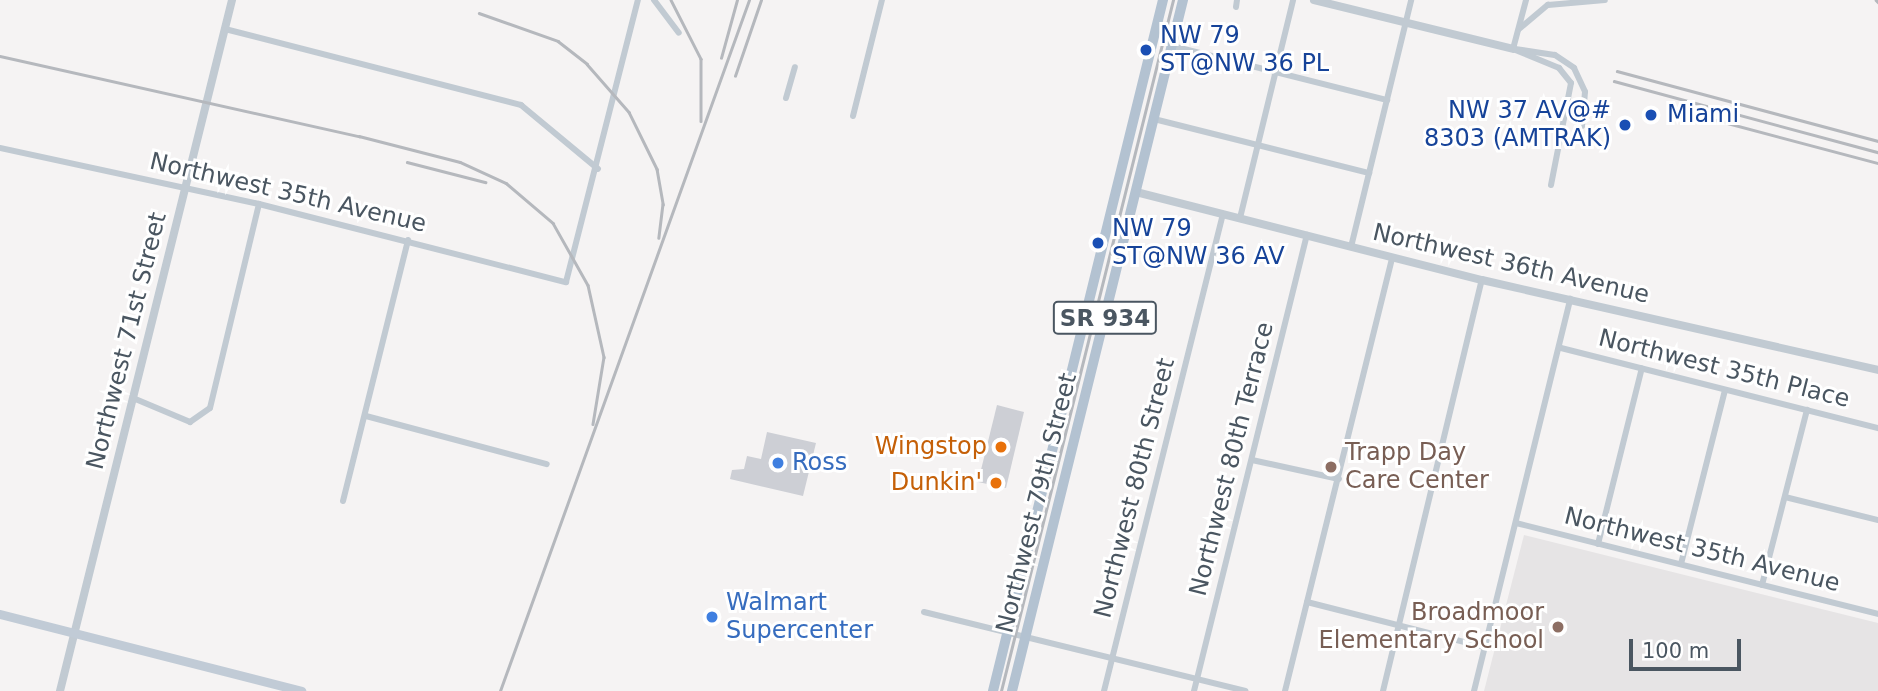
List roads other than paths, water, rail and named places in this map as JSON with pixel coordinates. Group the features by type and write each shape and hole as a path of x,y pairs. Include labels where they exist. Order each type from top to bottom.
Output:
{"main road":[{"name":"Northwest 79th Street","path":"993,691 1163,0"},
{"name":"Northwest 79th Street","path":"1012,691 1183,0"},
{"path":"0,614 298,691"}],"street":[{"name":"Northwest 71st Street","path":"60,691 232,0"},
{"path":"225,29 521,105 598,169 638,0"},
{"path":"654,0 679,33"},
{"path":"853,116 882,0"},
{"path":"1240,218 1293,0"},
{"path":"1314,0 1513,49 1555,55 1571,65 1585,92 1582,126"},
{"path":"1352,247 1411,0"},
{"path":"1513,49 1526,0"},
{"path":"1519,29 1548,5 1605,0"},
{"path":"1172,46 1387,100"},
{"path":"1513,49 1559,68 1571,83 1551,184"},
{"path":"786,98 795,67"},
{"path":"1154,119 1368,173"},
{"name":"Northwest 35th Avenue","path":"0,148 259,204 566,282 598,169"},
{"name":"Northwest 36th Avenue","path":"1136,192 1482,280 1571,297 1878,370"},
{"path":"133,398 190,422 210,408 259,204"},
{"name":"Northwest 80th Street","path":"1104,691 1223,214"},
{"name":"Northwest 80th Terrace","path":"1194,691 1307,235"},
{"path":"343,501 408,240"},
{"path":"1285,691 1392,258"},
{"path":"1382,691 1482,280"},
{"path":"1474,691 1561,348 1571,297"},
{"name":"Northwest 35th Place","path":"1561,348 1878,428"},
{"path":"1598,544 1642,368"},
{"path":"1681,564 1725,390"},
{"path":"1762,584 1807,410"},
{"path":"366,416 547,464"},
{"path":"1252,460 1339,479"},
{"path":"1786,497 1878,520"},
{"name":"Northwest 35th Avenue","path":"1516,523 1878,614"},
{"path":"1307,602 1484,647"},
{"path":"924,611 1245,691"}],"railway":[{"path":"671,0 701,59 701,121"},
{"path":"721,58 737,0"},
{"path":"500,691 749,0"},
{"path":"735,76 761,0"},
{"path":"1001,691 1173,0"},
{"path":"479,13 558,41 587,64 629,112 657,169 663,204 659,238"},
{"path":"0,56 359,136 460,162 506,183 553,223 588,285 604,357 593,424"},
{"path":"1617,71 1878,141"},
{"path":"1614,81 1878,152"},
{"path":"1701,116 1878,163"},
{"path":"407,162 485,182"}],"place":[{"name":"NW 79 ST@NW 36 PL","path":"1146,50"},
{"name":"Miami","path":"1651,115"},
{"name":"NW 37 AV@# 8303 (AMTRAK)","path":"1625,125"},
{"name":"NW 79 ST@NW 36 AV","path":"1098,243"},
{"name":"Wingstop","path":"1001,447"},
{"name":"Ross","path":"778,463"},
{"name":"Trapp Day Care Center","path":"1331,467"},
{"name":"Dunkin'","path":"996,483"},
{"name":"Walmart Supercenter","path":"712,617"},
{"name":"Broadmoor Elementary School","path":"1558,627"}]}
